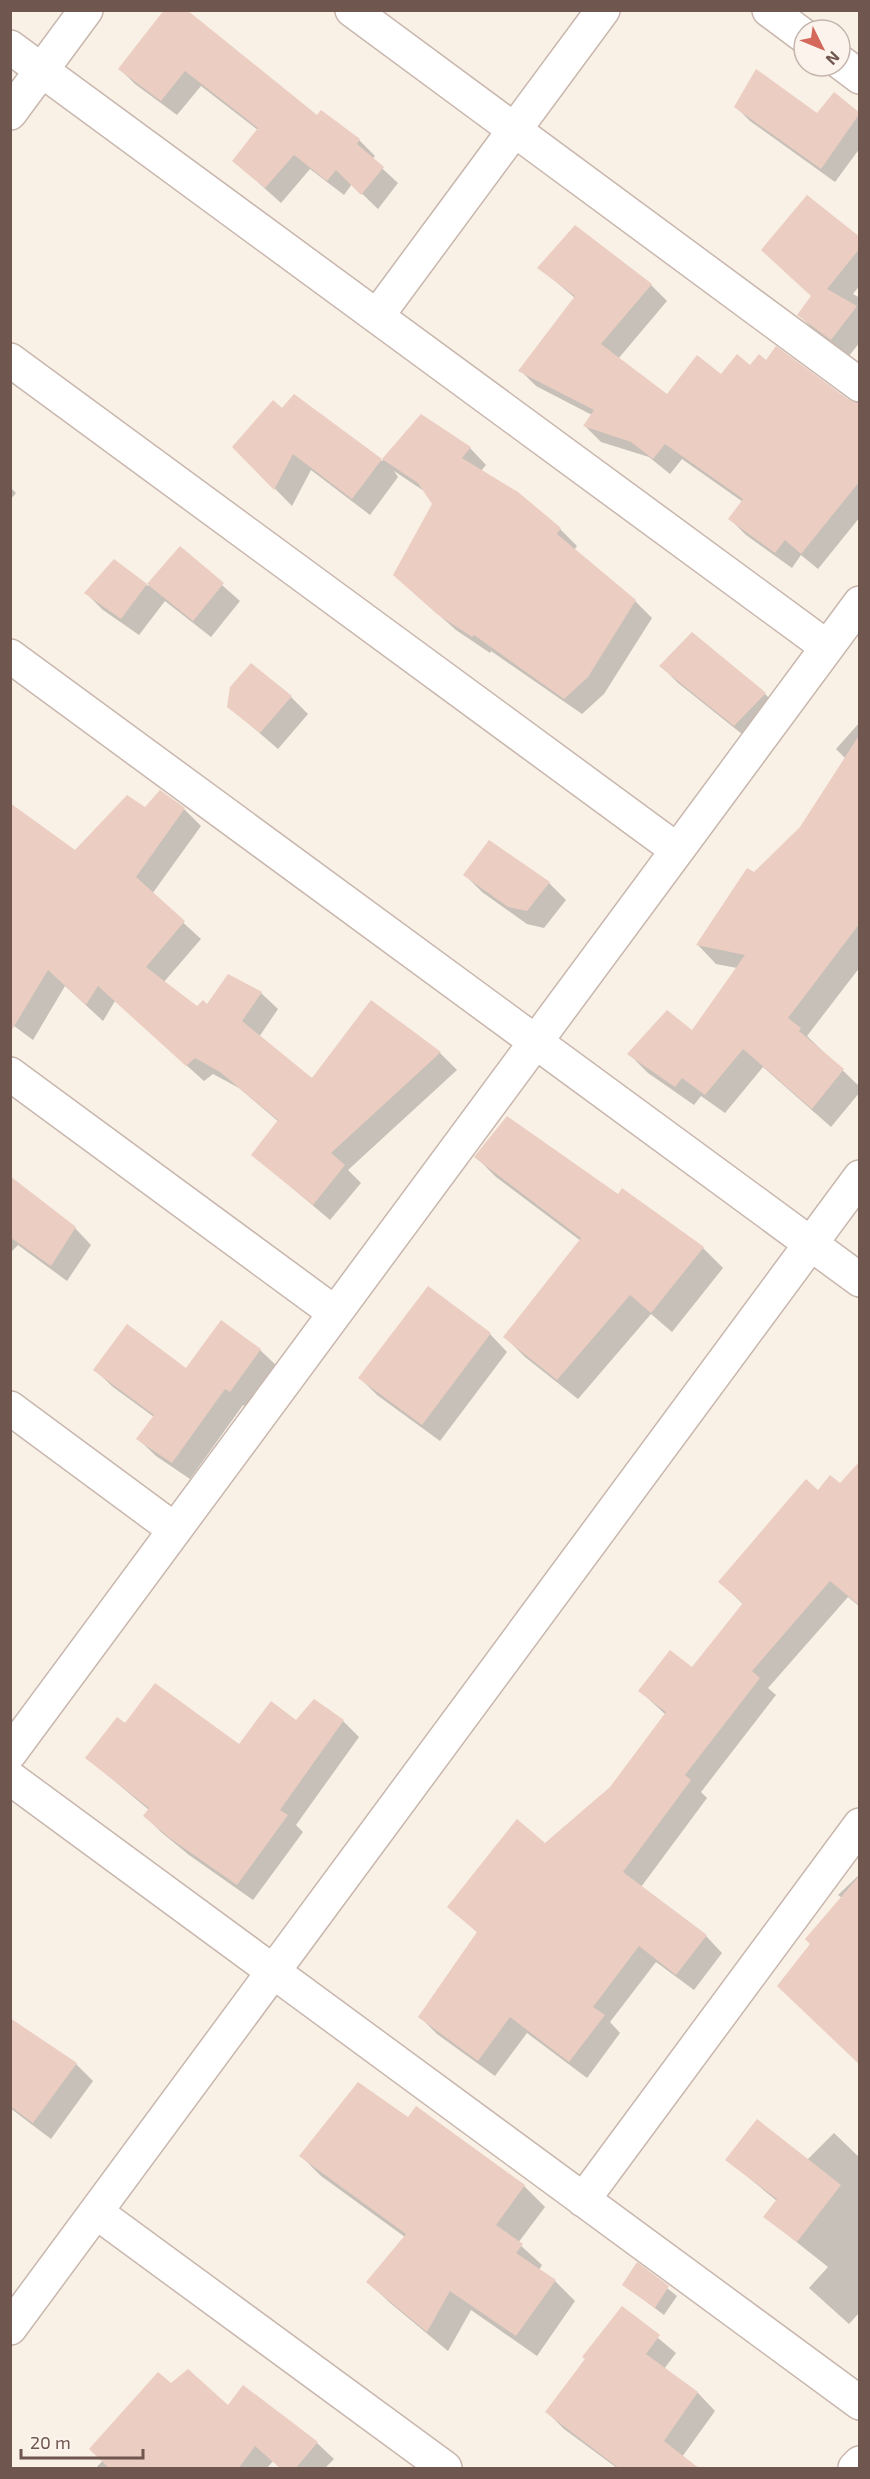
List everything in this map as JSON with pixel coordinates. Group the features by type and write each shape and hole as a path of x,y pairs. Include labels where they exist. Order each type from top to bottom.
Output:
{"street":[{"path":"10,113 86,10"},
{"path":"352,10 860,385"},
{"path":"377,316 603,10"},
{"path":"770,10 792,27"},
{"path":"10,47 827,647"},
{"path":"10,360 677,850"},
{"path":"10,1753 860,603"},
{"path":"10,656 860,1280"},
{"path":"10,1074 335,1313"},
{"path":"10,2328 860,1178"},
{"path":"10,1408 175,1530"},
{"path":"10,1778 860,2403"},
{"path":"583,2199 860,1825"},
{"path":"96,2212 445,2469"},
{"path":"855,2469 860,2463"}],"building":[{"path":"164,10 187,10 317,115 321,110 360,139 357,144 384,167 361,195 336,170 327,181 294,155 265,188 232,161 258,128 185,71 161,101 118,69"},
{"path":"756,69 817,113 834,92 860,113 821,169 734,107"},
{"path":"807,195 860,237 860,248 827,289 857,306 831,340 797,315 811,296 761,250"},
{"path":"575,225 652,284 601,344 667,394 697,355 721,374 737,354 750,365 759,354 766,360 776,346 849,400 860,403 860,481 801,554 785,540 775,553 728,519 743,499 665,444 653,459 631,442 583,426 594,410 518,371 575,296 537,268"},
{"path":"294,394 382,459 352,499 293,454 274,490 232,447 273,400 282,408"},
{"path":"421,414 471,447 462,458 518,492 561,528 557,534 636,600 588,677 564,699 474,635 472,637 437,614 393,575 432,504 418,483 382,459"},
{"path":"180,546 224,583 193,621 147,584"},
{"path":"114,559 147,584 121,619 84,593"},
{"path":"692,632 766,693 734,726 659,666"},
{"path":"251,663 292,696 260,733 227,707 230,687"},
{"path":"860,734 860,923 788,1018 801,1028 799,1031 844,1069 812,1109 743,1049 705,1095 682,1078 675,1087 627,1054 667,1010 692,1030 745,955 696,945 747,868 754,872 800,827"},
{"path":"160,790 185,808 136,877 185,921 146,967 197,1006 203,1000 207,1004 228,974 262,992 242,1021 312,1078 371,1000 441,1052 331,1153 345,1165 313,1205 251,1155 278,1120 220,1072 195,1058 186,1066 98,986 86,1005 48,970 10,1033 10,803 75,850 127,795 145,807"},
{"path":"489,840 550,882 527,911 508,907 463,875"},
{"path":"507,1116 618,1194 622,1188 704,1247 651,1313 630,1295 557,1380 503,1337 581,1238 474,1157"},
{"path":"10,1176 76,1227 51,1266 10,1237"},
{"path":"428,1286 491,1333 422,1425 358,1378"},
{"path":"221,1320 261,1349 230,1392 225,1389 172,1463 136,1439 154,1415 93,1370 127,1324 186,1368"},
{"path":"860,1461 860,1606 830,1581 752,1671 760,1678 685,1775 691,1780 623,1872 707,1935 676,1975 639,1946 593,2007 605,2015 569,2062 510,2017 478,2061 418,2017 477,1932 447,1907 517,1819 545,1843 610,1787 666,1712 638,1691 670,1650 692,1667 743,1603 718,1582 806,1479 818,1490 830,1475 840,1483"},
{"path":"155,1683 239,1744 271,1701 296,1720 314,1699 344,1720 280,1810 288,1815 237,1885 171,1839 143,1816 149,1808 85,1758 117,1717 125,1723"},
{"path":"860,1875 860,2065 777,1986 810,1944 805,1939"},
{"path":"10,2018 77,2063 33,2123 10,2106"},
{"path":"358,2082 408,2117 416,2106 525,2185 496,2225 523,2244 516,2253 556,2280 516,2336 450,2291 427,2332 366,2282 406,2234 299,2156"},
{"path":"757,2119 841,2185 797,2242 763,2217 777,2199 725,2160"},
{"path":"637,2262 669,2286 655,2308 622,2285"},
{"path":"622,2306 660,2335 646,2354 698,2392 664,2441 700,2469 620,2469 545,2412 585,2359 582,2357"},
{"path":"188,2369 228,2405 243,2385 318,2442 295,2469 281,2469 255,2446 238,2469 110,2469 89,2449 158,2372 171,2383"}]}
